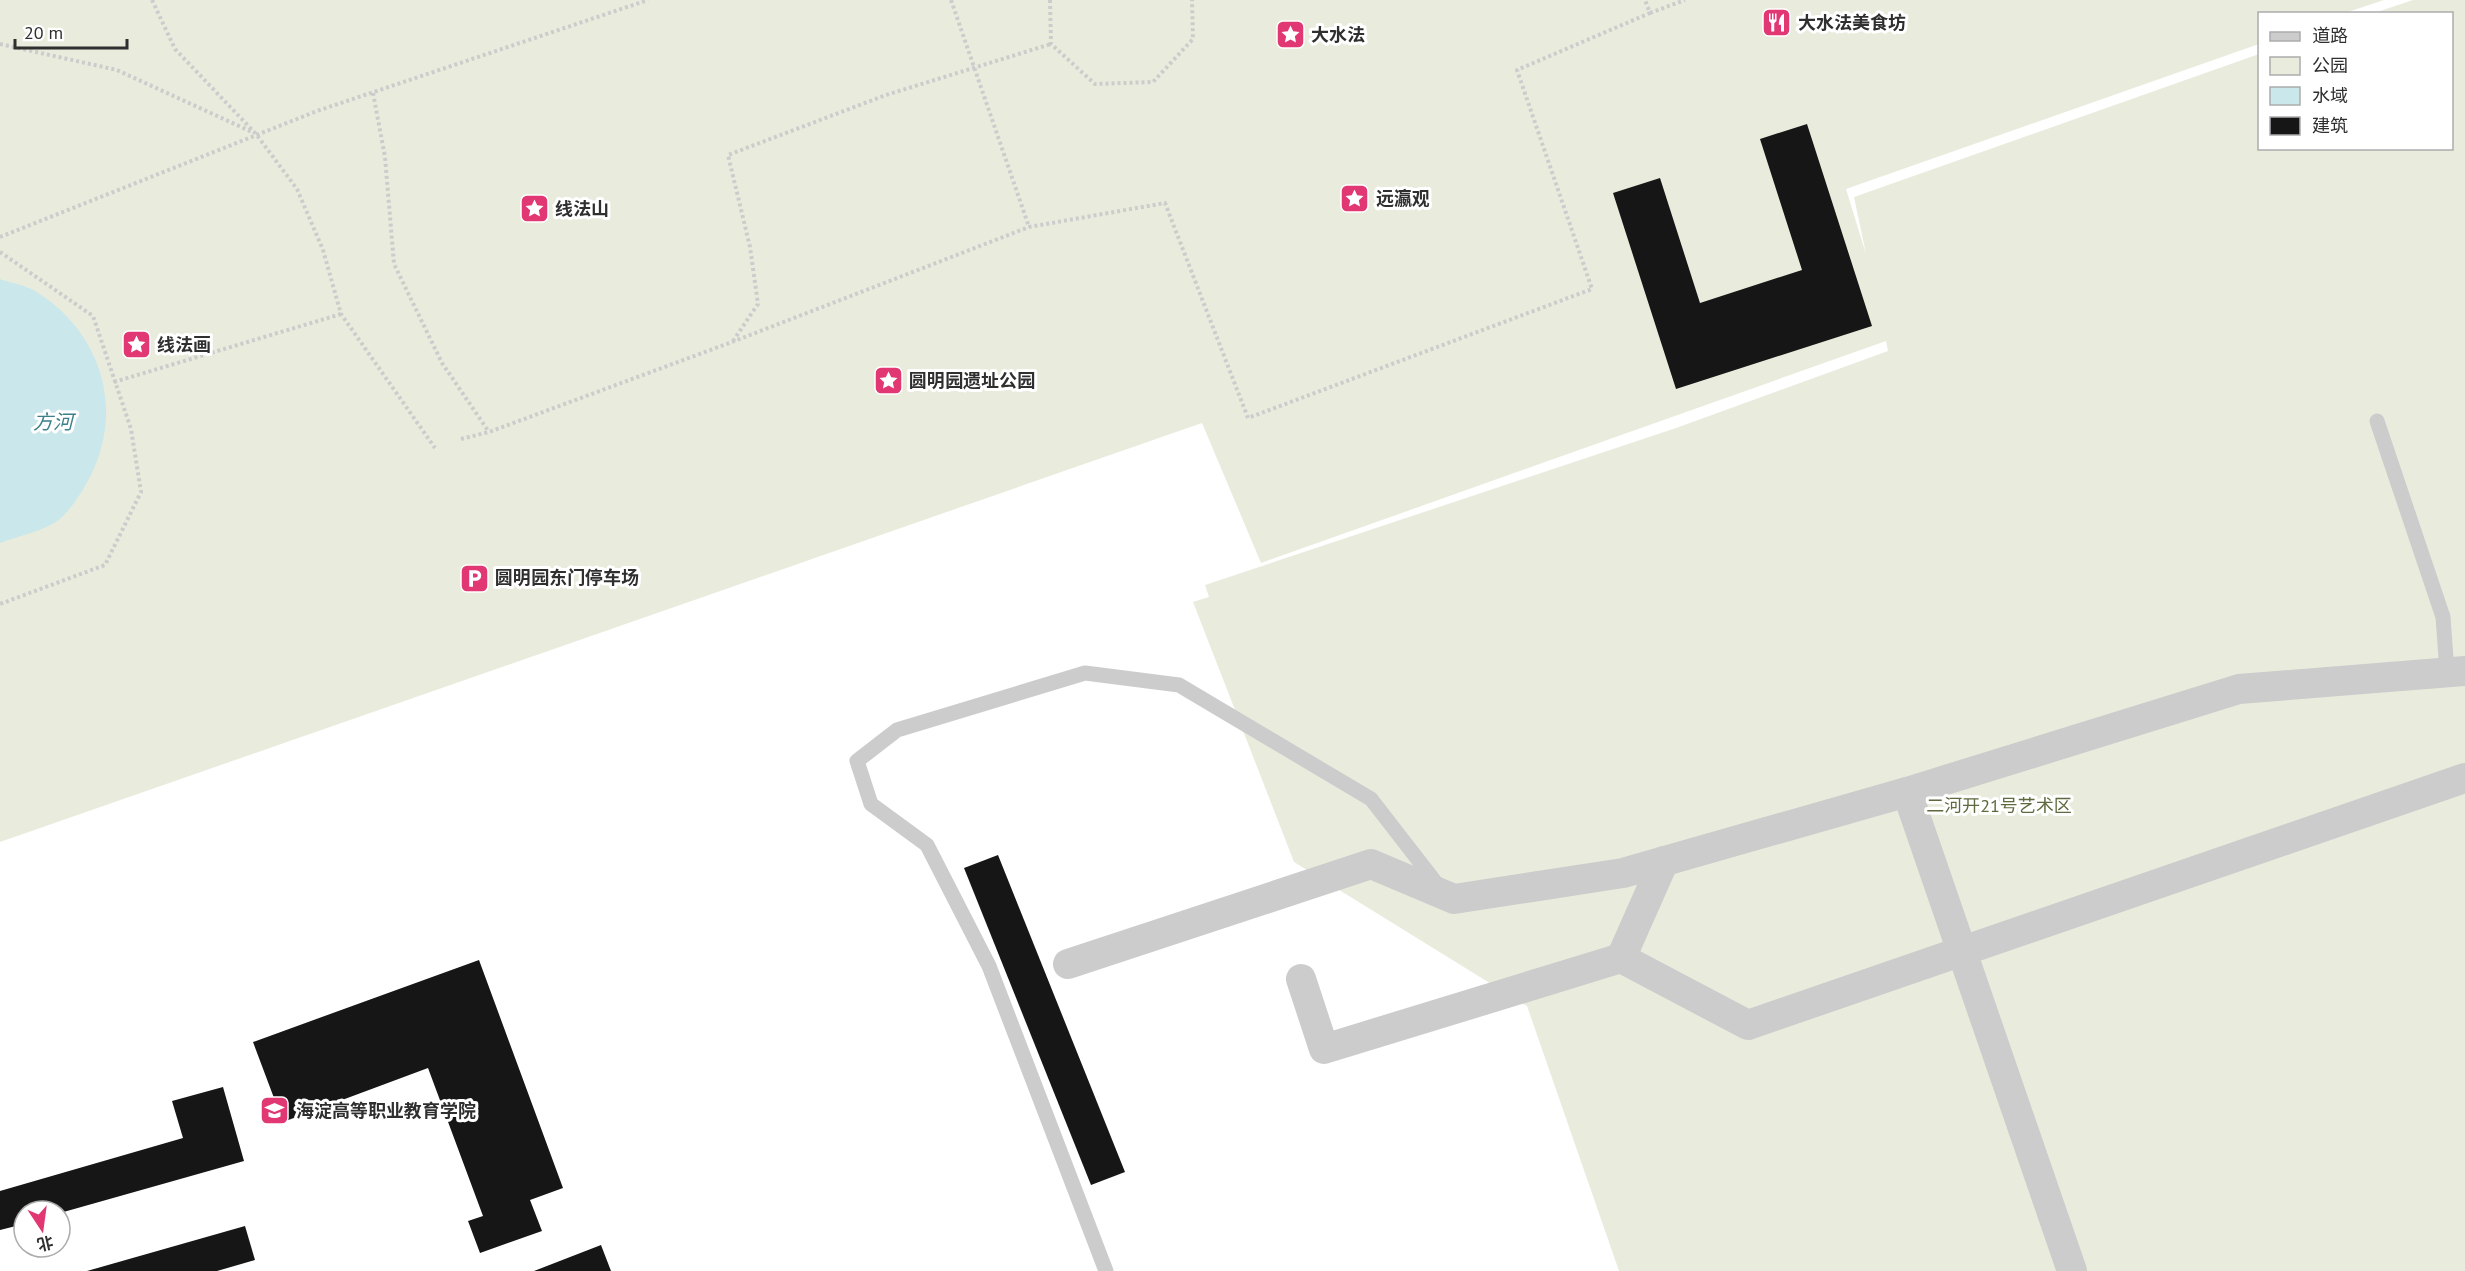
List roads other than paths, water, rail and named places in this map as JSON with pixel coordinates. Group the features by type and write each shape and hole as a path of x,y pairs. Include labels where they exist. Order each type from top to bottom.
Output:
{"street":[{"path":"1068,964 1371,864 1454,899 1623,873 1907,792 2239,689 2456,671"},
{"path":"1301,979 1324,1049 1621,958 1748,1025 2465,778"},
{"path":"1907,792 2072,1271"},
{"path":"1621,958 1664,861"}],"lane":[{"path":"2377,421 2443,617 2456,671"},
{"path":"1106,1271 989,966 927,845 871,804 857,760 897,730 1085,673 1179,685 1371,799 1445,895"}],"water":[{"name":"方河","path":"0,279 35,291 56,306 74,325 88,345 98,367 104,391 106,416 103,441 95,466 84,489 73,504 56,522 0,543"}],"place":[{"name":"大水法美食坊","path":"1777,23"},
{"name":"大水法","path":"1290,35"},
{"name":"远瀛观","path":"1355,199"},
{"name":"线法山","path":"534,209"},
{"name":"线法画","path":"136,345"},
{"name":"圆明园遗址公园","path":"888,381"},
{"name":"圆明园东门停车场","path":"474,578"},
{"name":"海淀高等职业教育学院","path":"275,1111"}],"park label":[{"name":"二河开21号艺术区","path":"1999,806"}]}
